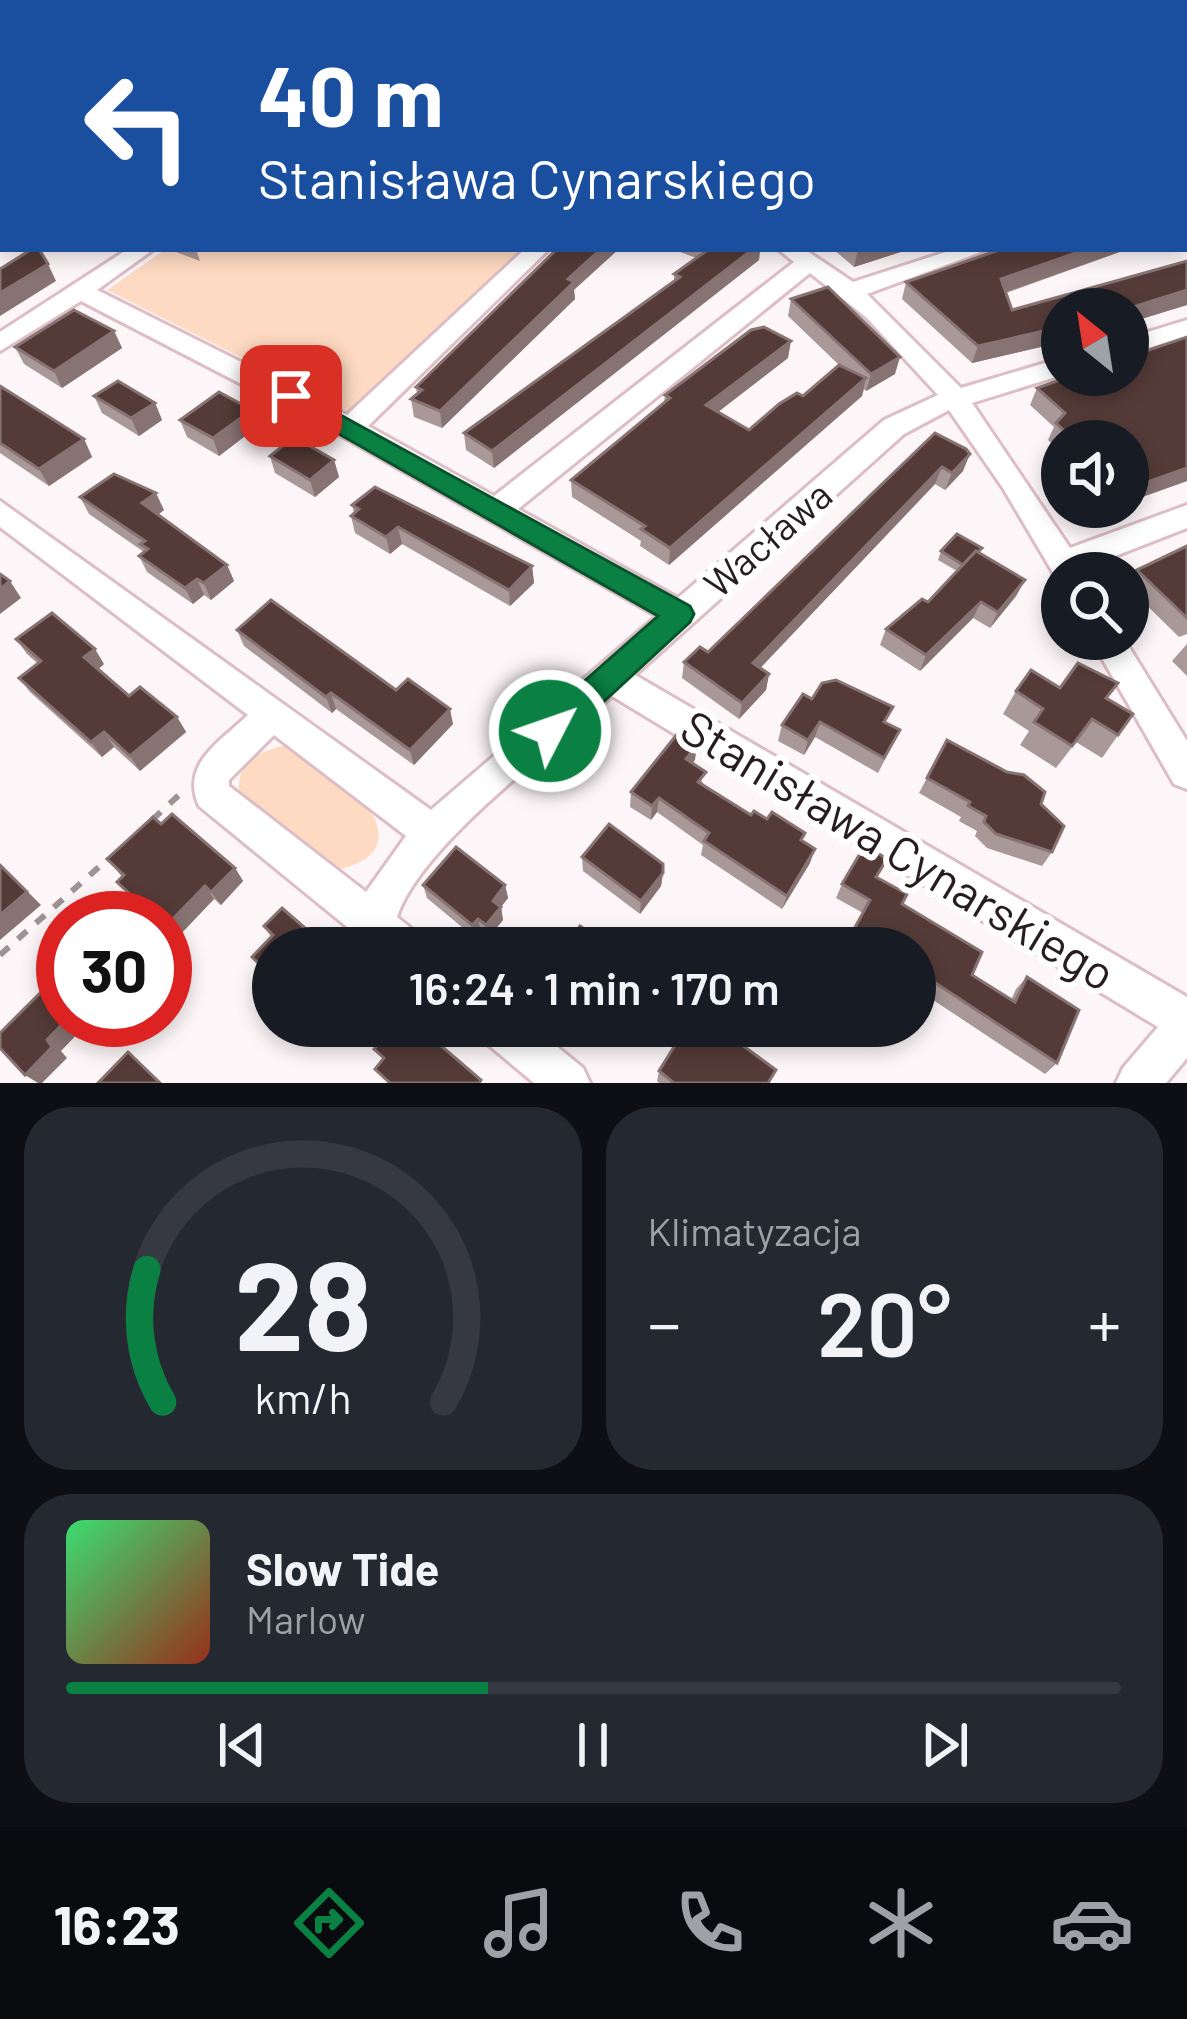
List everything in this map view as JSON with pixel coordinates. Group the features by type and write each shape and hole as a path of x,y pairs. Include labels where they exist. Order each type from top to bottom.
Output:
{"street":[{"path":"0,343 138,252"},
{"path":"350,428 535,252"},
{"path":"854,290 969,252"},
{"path":"498,509 799,255 854,290 956,399 1056,552"},
{"path":"80,291 350,428 680,614"},
{"path":"1149,340 1187,328"},
{"name":"Wacława","path":"389,927 386,892 428,837 894,428 923,409 1041,373"},
{"path":"0,512 418,822 428,837"},
{"path":"1103,552 1187,516"},
{"path":"1120,660 1187,773"},
{"name":"Stanisława Cynarskiego","path":"610,678 1187,1023"},
{"path":"271,715 210,776 212,794 379,927"},
{"path":"1138,1083 1187,1023"},
{"path":"524,1047 568,1083"}],"path":[{"path":"149,822 183,792"},
{"path":"0,955 116,851"}],"shaded area":[{"path":"162,252 522,252 353,414 107,290"},
{"path":"283,746 326,767 366,805 377,826 377,845 363,860 332,871 240,800 240,778 248,763"}],"building":[{"path":"27,252 41,252 48,264 0,293 0,269"},
{"path":"554,252 598,252 568,279 574,282 440,411 411,399 422,390 416,387"},
{"path":"705,252 749,252 492,451 464,433 680,277 674,274"},
{"path":"993,252 1078,252 1001,279 1012,310 1041,302 1041,332 978,346 906,282"},
{"path":"1187,261 1187,290 1149,302 1149,288 1091,288"},
{"path":"828,287 900,357 871,374 791,299"},
{"path":"74,310 114,331 54,371 15,347"},
{"path":"764,327 791,341 706,405 749,430 779,404 797,393 803,396 839,365 866,378 670,548 641,529 645,526 571,480 670,398 665,395 751,330"},
{"path":"1187,337 1187,468 1149,482 1149,420 1059,420 1065,413 1046,396 1149,396 1149,350"},
{"path":"118,381 155,403 131,418 94,396"},
{"path":"0,386 84,439 39,469 0,443"},
{"path":"219,392 252,410 213,438 180,420"},
{"path":"935,433 970,454 952,473 942,467 753,663 769,674 742,703 684,662 700,647 708,652"},
{"path":"294,437 334,460 310,480 270,456"},
{"path":"114,474 156,493 142,503 227,565 204,583 197,579 185,588 139,556 148,549 140,544 145,541 80,497"},
{"path":"375,487 532,566 509,590 398,527 386,537 351,516 359,509 352,505"},
{"path":"957,534 982,548 963,565 941,551"},
{"path":"1187,546 1187,618 1149,582 1149,564"},
{"path":"976,551 1025,580 998,612 981,602 926,655 886,629 922,599 928,602"},
{"path":"271,600 396,690 408,679 450,709 410,750 331,693 326,697 237,630"},
{"path":"52,613 95,649 84,657 129,696 140,687 177,717 130,756 104,732 91,742 19,678 41,661 16,639"},
{"path":"1078,663 1118,683 1106,698 1133,714 1118,735 1092,719 1072,746 1034,722 1043,709 1016,691 1031,670 1060,688"},
{"path":"836,680 893,707 884,722 900,730 884,758 820,722 808,740 782,725 803,694 812,699 822,683"},
{"path":"678,733 697,745 686,759 706,772 698,782 751,815 754,811 767,819 772,812 805,833 801,840 815,849 787,896 704,841 709,833 659,798 652,806 631,792"},
{"path":"947,740 1007,772 1024,775 1045,792 1041,804 1064,826 1052,852 996,834 984,822 986,816 968,806 970,802 927,778"},
{"path":"172,814 235,868 211,892 205,886 192,899 192,891 126,891 117,882 124,875 107,859 153,817 161,824"},
{"path":"609,824 663,864 663,873 641,901 582,857"},
{"path":"865,845 887,859 876,877 907,894 902,904 982,952 972,975 1015,1002 1027,977 1079,1010 1057,1063 936,983 936,927 855,927 870,900 842,884"},
{"path":"456,847 505,885 493,901 501,907 486,925 478,919 472,925 423,885"},
{"path":"0,865 27,892 0,915"},
{"path":"282,908 304,927 265,927"},
{"path":"36,997 36,1047 52,1047 25,1075 0,1048 0,1033"},
{"path":"442,1047 481,1080 390,1083 375,1069 384,1058 374,1049"},
{"path":"674,1047 745,1047 776,1070 768,1083 674,1083 659,1071"},
{"path":"128,1052 160,1083 98,1083"}],"route":[{"path":"291,396 680,614 550,731"}]}
